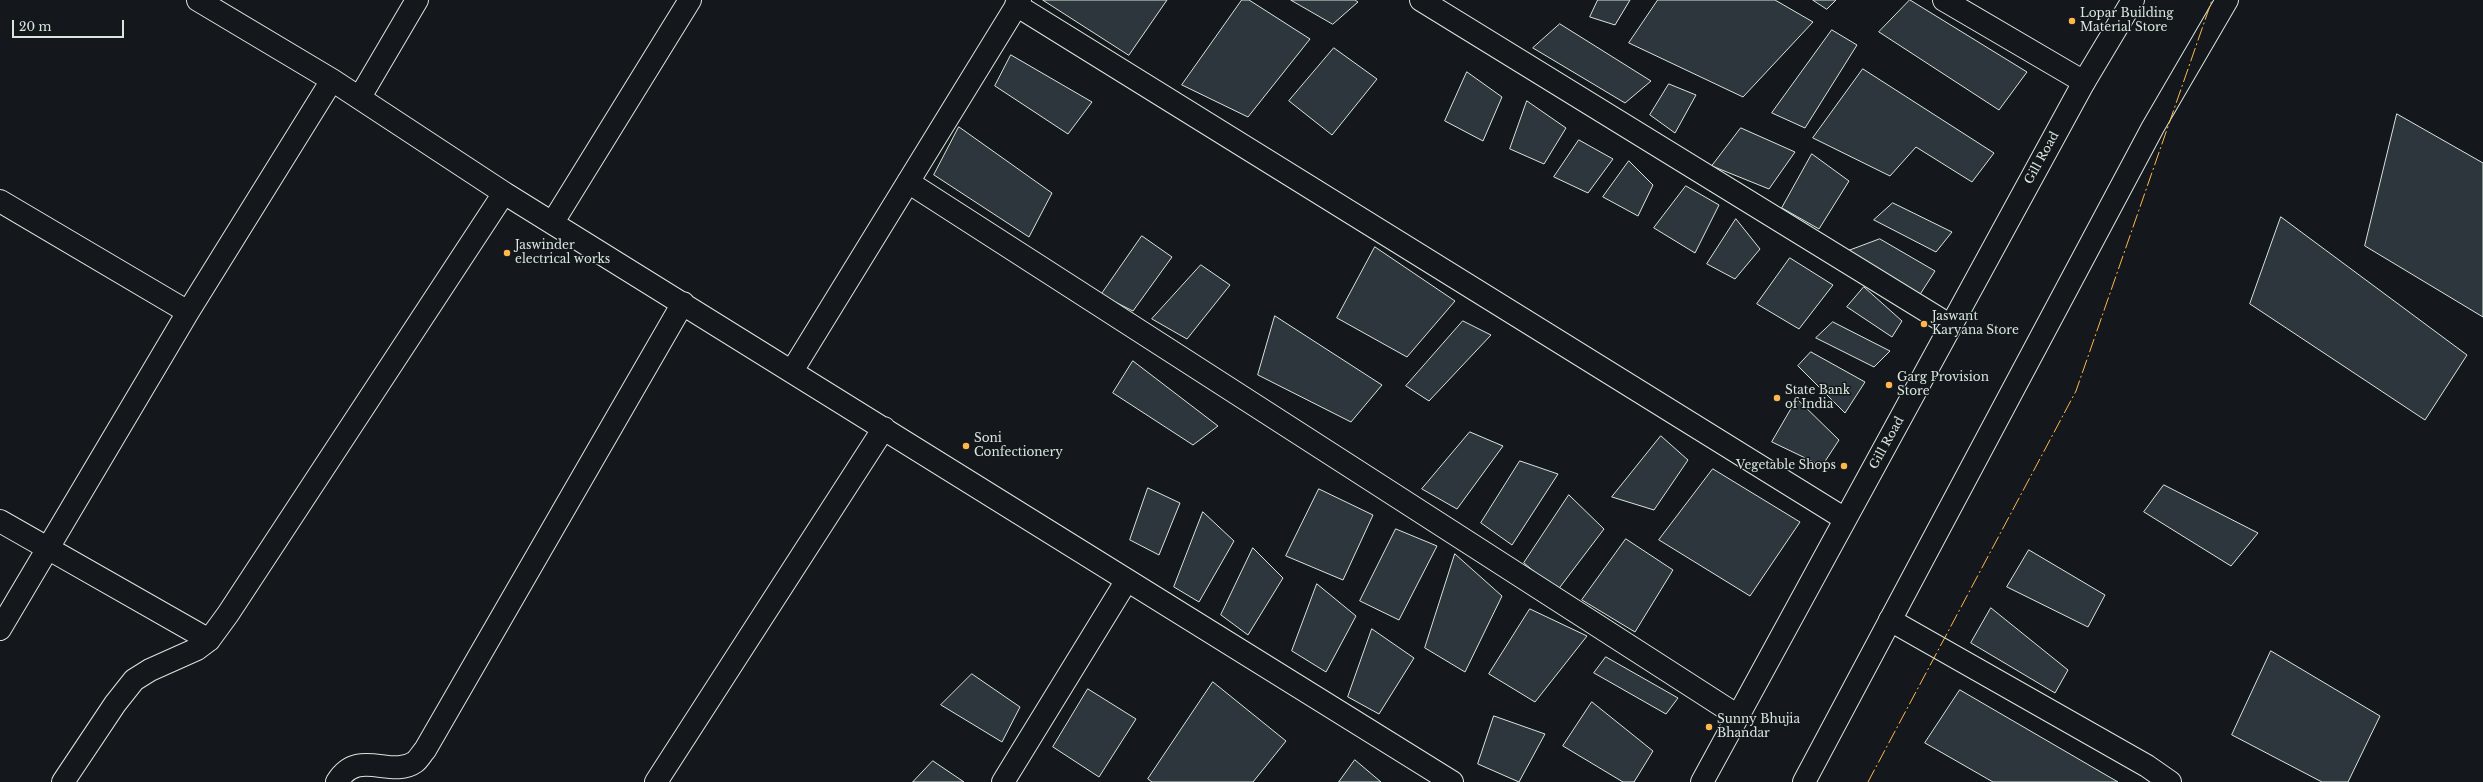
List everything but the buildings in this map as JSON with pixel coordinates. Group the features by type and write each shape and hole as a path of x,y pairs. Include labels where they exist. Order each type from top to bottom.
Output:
{"street":[{"path":"198,0 360,97 504,192 1452,782"},
{"path":"360,97 417,0"},
{"path":"554,222 690,0"},
{"path":"1421,0 1951,326"},
{"path":"1944,0 2084,82"},
{"name":"Gill Road","path":"1702,782 2084,82 2133,0"},
{"path":"1804,782 2153,127 2227,0"},
{"path":"792,371 1018,3 1845,519"},
{"path":"0,628 188,312 332,80"},
{"path":"908,182 1738,716"},
{"path":"62,782 115,704 134,680 150,670 198,649 208,640 228,614 504,192"},
{"path":"0,201 188,312"},
{"path":"337,782 350,768 360,764 396,767 415,762 425,750 683,303"},
{"path":"656,782 884,428"},
{"path":"0,521 48,547 208,640"},
{"path":"1003,782 1127,580"},
{"path":"1890,620 2147,766 2170,782"}],"power":[{"path":"1868,782 2076,391 2212,0"}],"place":[{"name":"Lopar Building Material Store","path":"2072,21"},
{"name":"Jaswinder electrical works","path":"507,253"},
{"name":"Jaswant Karyana Store","path":"1924,324"},
{"name":"Garg Provision Store","path":"1889,385"},
{"name":"State Bank of India","path":"1777,398"},
{"name":"Soni Confectionery","path":"966,446"},
{"name":"Vegetable Shops","path":"1844,466"},
{"name":"Sunny Bhujia Bhandar","path":"1709,727"}]}
